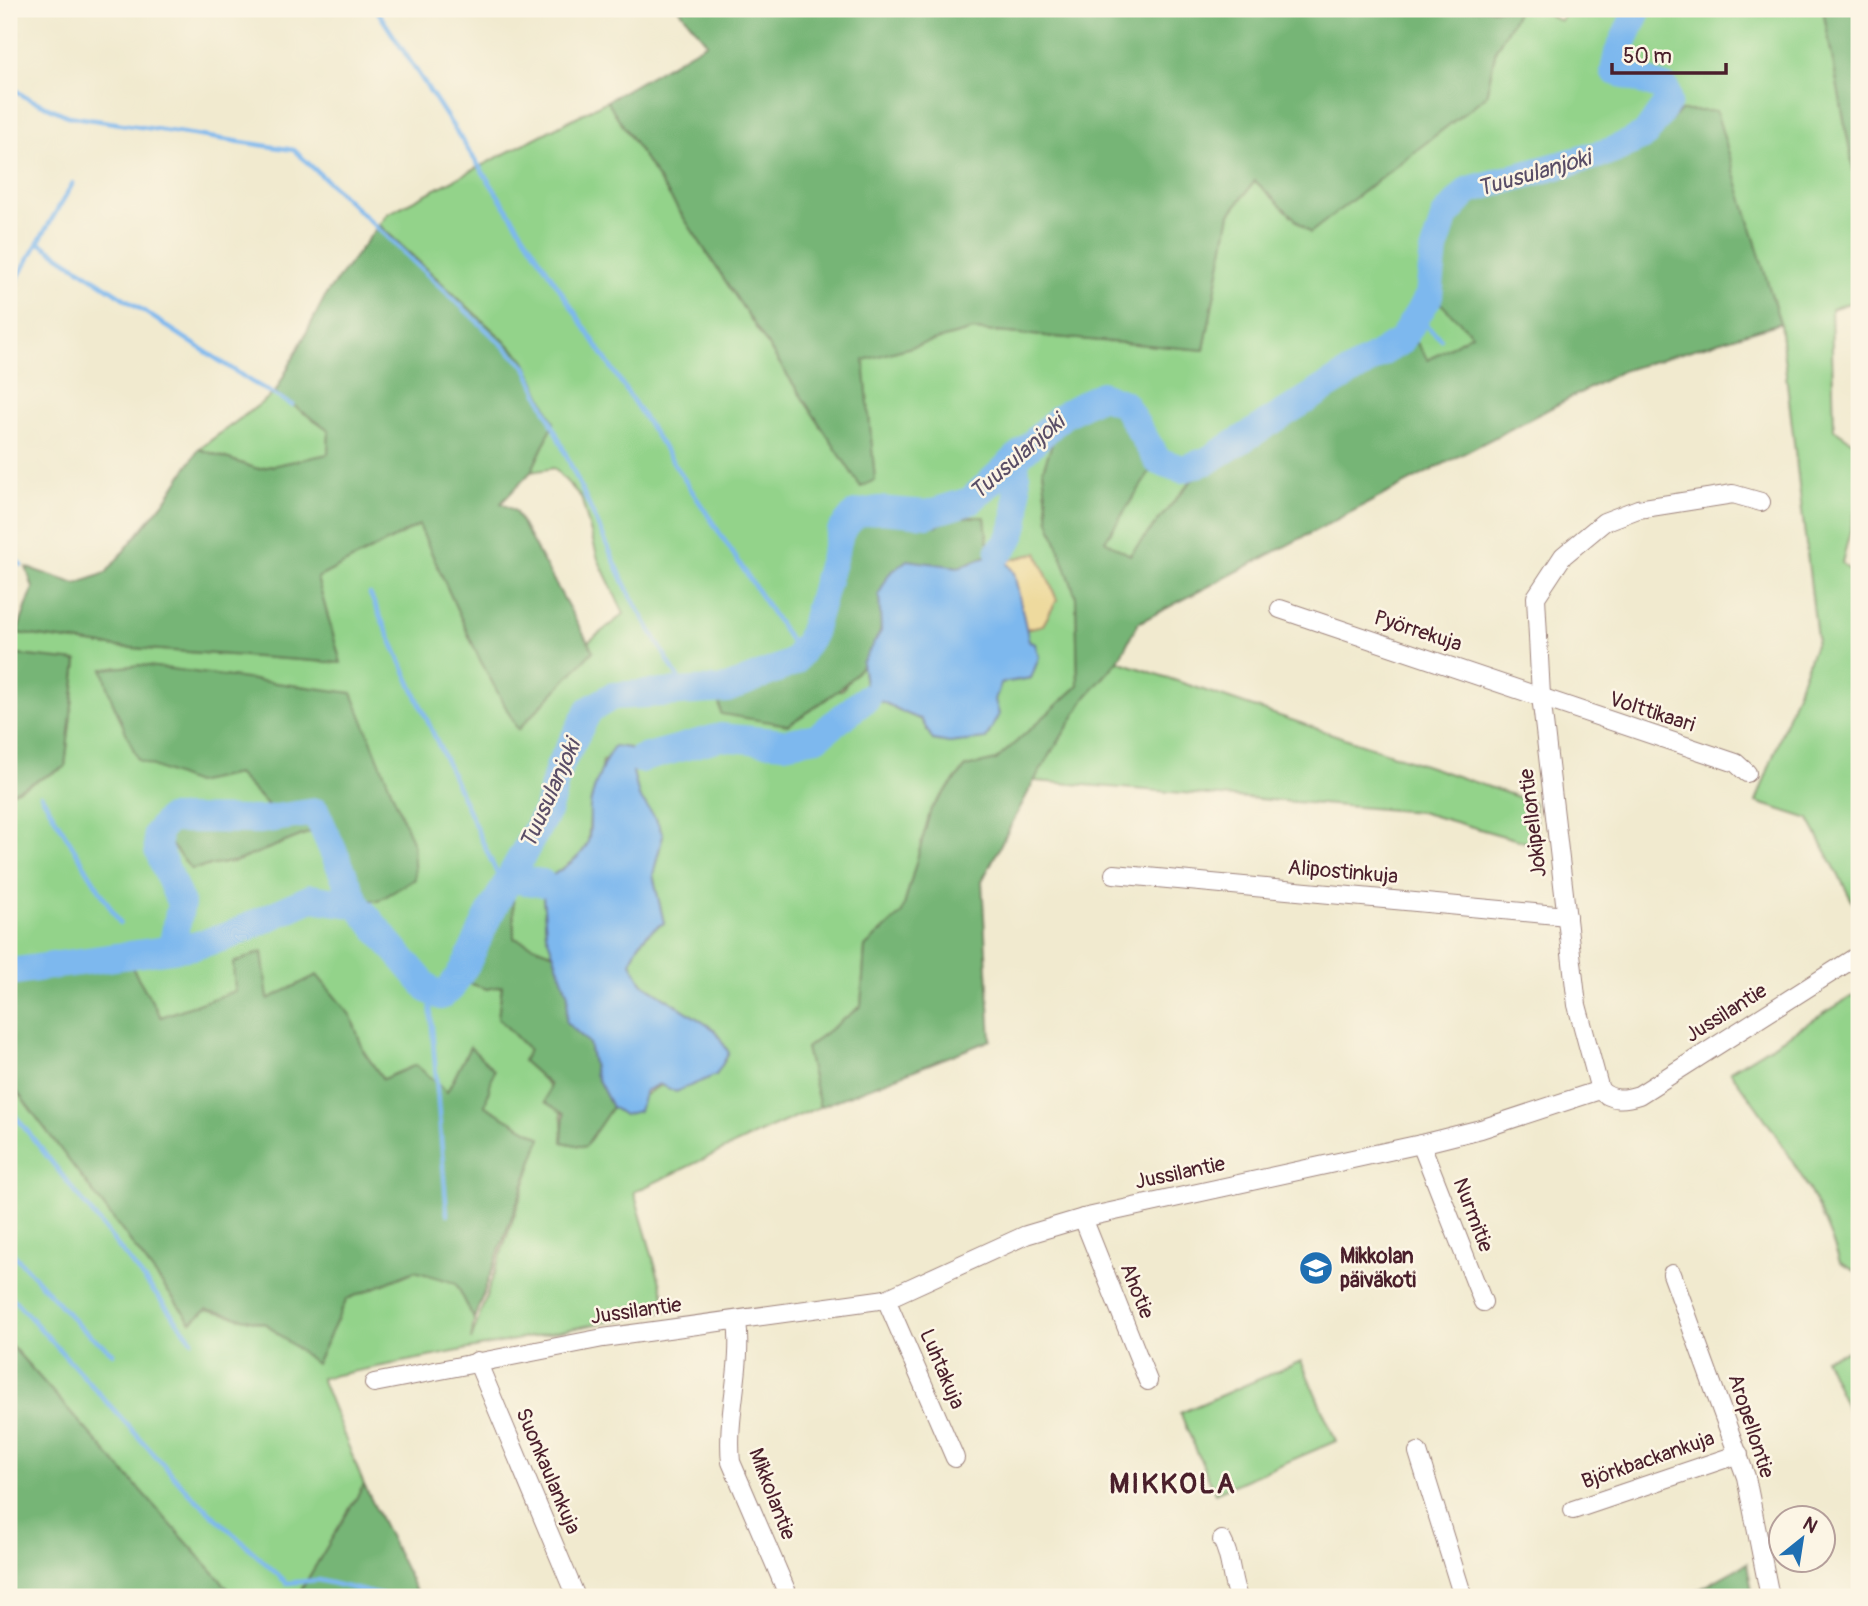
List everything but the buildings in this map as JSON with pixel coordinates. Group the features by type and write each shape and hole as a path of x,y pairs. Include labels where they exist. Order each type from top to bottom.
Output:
{"street":[{"name":"Jokipellontie","path":"1600,1090 1577,1005 1541,696 1536,597 1563,556 1604,522 1638,509 1733,494 1761,502"},
{"name":"Pyörrekuja","path":"1280,609 1541,696"},
{"name":"Volttikaari","path":"1541,696 1558,705 1736,763 1747,773"},
{"name":"Alipostinkuja","path":"1114,874 1567,916"},
{"name":"Jussilantie","path":"374,1383 603,1338 886,1299 1026,1236 1083,1218 1421,1144 1481,1129 1600,1090 1608,1097 1624,1100 1639,1095 1859,955"},
{"name":"Nurmitie","path":"1421,1144 1483,1302"},
{"name":"Ahotie","path":"1083,1218 1148,1381"},
{"name":"Aropellontie","path":"1672,1274 1739,1454 1770,1597"},
{"name":"Luhtakuja","path":"886,1299 955,1458"},
{"name":"Mikkolantie","path":"737,1321 740,1344 729,1443 731,1462 789,1597"},
{"name":"Suonkaulankuja","path":"477,1361 576,1597"},
{"path":"1418,1452 1463,1597"},
{"name":"Björkbackankuja","path":"1573,1510 1739,1454"},
{"path":"1222,1539 1230,1554 1233,1584 1238,1597"}],"green space":[{"path":"679,9 1519,9 1496,49 1486,96 1310,233 1255,181 1230,214 1204,350 973,330 864,360 875,480 861,487 607,101 707,43"},
{"path":"1519,9 1538,9 1560,21 1566,9 1823,9 1859,198 1859,300 1831,309 1834,429 1859,446 1859,496 1842,563 1859,578 1859,914 1809,819 1756,802 1817,639 1780,323 1681,111 1652,141 1627,153 1495,191 1472,334 1428,360 1415,340 1191,481 1130,555 1105,542 1055,435 1043,470 1049,520 1076,597 1078,686 996,761 966,767 931,809 902,913 865,947 861,1006 806,1048 820,1107 749,1137 634,1192 668,1310 321,1378 364,1485 297,1597 235,1597 9,1343 9,1081 191,1322 206,1309 266,1324 316,1363 347,1299 415,1271 456,1283 474,1319 471,1340 541,1138 485,1106 470,1047 447,1092 383,1079 364,1052 351,1016 268,1000 262,953 235,991 161,1017 123,952 9,970 9,794 65,767 77,662 9,654 9,640 17,633 118,647 341,663 317,578 419,525 479,658 593,651 588,642 624,614 598,559 581,497 554,468 531,472 554,423 524,359 379,225 387,214 607,101 861,487 875,479 863,360 973,330 1204,350 1230,214 1255,181 1310,232 1486,96 1496,49","holes":["868,516 937,526 954,517 985,517 989,555 999,552 1006,561 1037,553 1043,624 1026,629 1029,641 1035,644 1039,657 1031,678 1001,683 995,700 933,740 921,719 881,701 867,698 862,663 842,690 718,696 737,694 807,660 849,528","141,665 415,880 321,828 237,861 191,869 163,835 203,810 272,810 237,774 195,783 103,669","603,760 633,772 639,796 656,819 663,835 653,875 664,923 643,939 631,963 642,983 715,1030 729,1053 716,1075 675,1081 655,1088 624,1115 612,1107 585,1147 562,1142 562,1115 555,1096 543,1079 523,1061 529,1050 498,1018 502,985 487,989 462,981 513,897 514,939 554,954 546,933 542,883 580,856 588,843 591,802 600,782"]},
{"path":"1823,9 1859,9 1859,198"},
{"path":"1680,111 1716,111 1780,323 1622,371 1138,623 1118,661 1086,697 1034,781 982,881 991,1040 820,1107 806,1048 861,1006 865,947 902,913 931,809 966,767 996,760 1078,686 1076,597 1049,520 1043,470 1055,435 1094,403 1115,410 1130,427 1152,469 1105,541 1130,555 1191,481 1415,340 1428,360 1472,334 1435,298 1443,233 1456,210 1495,191 1627,153 1652,141"},
{"path":"379,225 524,359 554,423 531,472 501,503 515,511 593,651 518,730 479,658 419,525 317,578 341,663 118,647 17,633 33,588 26,567 76,584 106,573 167,498 199,449 258,469 328,454 329,430 275,393 327,293"},
{"path":"275,393 329,430 328,454 258,469 199,449"},
{"path":"868,516 937,526 954,517 985,517 989,555 959,567 935,565 879,594 880,632 865,662 842,686 788,725 721,714 718,696 737,694 807,660 849,527 858,518"},
{"path":"9,654 77,661 65,767 9,794"},
{"path":"1118,661 1533,802 1539,846 1420,812 1034,781 1086,697"},
{"path":"141,665 352,693 413,844 415,879 378,901 350,898 320,828 237,861 191,869 163,835 203,810 272,809 237,774 195,783 138,760 111,698 103,669"},
{"path":"513,895 514,938 554,954 568,995 566,1022 589,1043 595,1074 612,1107 585,1147 562,1142 564,1114 545,1102 550,1085 523,1061 529,1050 498,1018 502,986 487,989 461,981"},
{"path":"123,952 161,1017 235,991 233,963 262,952 268,999 317,975 351,1016 364,1052 383,1079 416,1065 447,1092 470,1047 494,1070 485,1106 541,1138 474,1319 456,1283 415,1271 347,1299 316,1364 266,1324 207,1309 191,1322 9,1081 9,970"},
{"path":"1859,992 1859,1273 1840,1263 1831,1236 1807,1186 1763,1116 1730,1071"},
{"path":"9,1343 215,1574 235,1597 9,1597"},
{"path":"1859,1348 1859,1435 1824,1358"},
{"path":"1301,1361 1336,1441 1215,1493 1180,1413"},
{"path":"364,1485 419,1597 297,1597"},
{"path":"1747,1563 1753,1597 1686,1597"}],"sand":[{"path":"1037,553 1057,600 1043,625 1026,629 1014,573 1006,561"}],"water":[{"path":"999,552 1014,573 1029,641 1035,644 1039,657 1031,678 1001,683 995,700 999,714 986,739 949,743 933,740 921,719 881,701 867,698 862,663 881,631 879,594 889,574 907,560 959,567"},
{"path":"614,746 629,748 640,759 633,772 639,796 656,819 663,835 653,875 664,923 643,939 631,963 642,983 715,1030 729,1053 716,1075 676,1092 659,1084 645,1091 639,1111 624,1115 612,1107 595,1074 589,1043 566,1022 568,995 546,933 542,883 584,850 589,840 593,792"}],"waterway":[{"path":"376,9 799,654"},
{"name":"Tuusulanjoki","path":"9,972 194,946 228,936 311,898 357,905 429,990 441,996 451,988 467,963 488,917 548,809 559,767 589,710 613,696 727,689 794,662 811,636 841,531 855,514 878,510 927,514 970,501 1062,416 1101,395 1124,404 1158,461 1182,469 1207,461 1401,341 1429,296 1434,250 1445,216 1469,190 1612,151 1645,135 1668,102 1665,88 1614,71 1618,53 1638,9"},
{"path":"9,85 25,97 68,116 294,150 526,367 628,591 685,690"},
{"path":"9,292 73,183"},
{"path":"38,242 252,382 292,405"},
{"path":"1416,316 1441,339"},
{"path":"999,552 1013,533 1016,521 1015,459"},
{"path":"9,553 21,565"},
{"path":"370,594 504,889"},
{"path":"640,759 720,737 784,743 817,737 867,698"},
{"path":"41,795 120,923"},
{"name":"Tuusulanjoki","path":"172,947 181,904 158,850 157,833 169,819 261,820 316,812 357,905"},
{"path":"510,879 542,883"},
{"path":"429,990 447,1214"},
{"path":"9,1108 192,1340"},
{"path":"9,1249 79,1326 113,1353"},
{"path":"9,1294 190,1494 287,1583 318,1580 389,1597"}],"place":[{"name":"Mikkolan päiväkoti","path":"1316,1268"}],"district":[{"name":"MIKKOLA","path":"1173,1484"}]}
